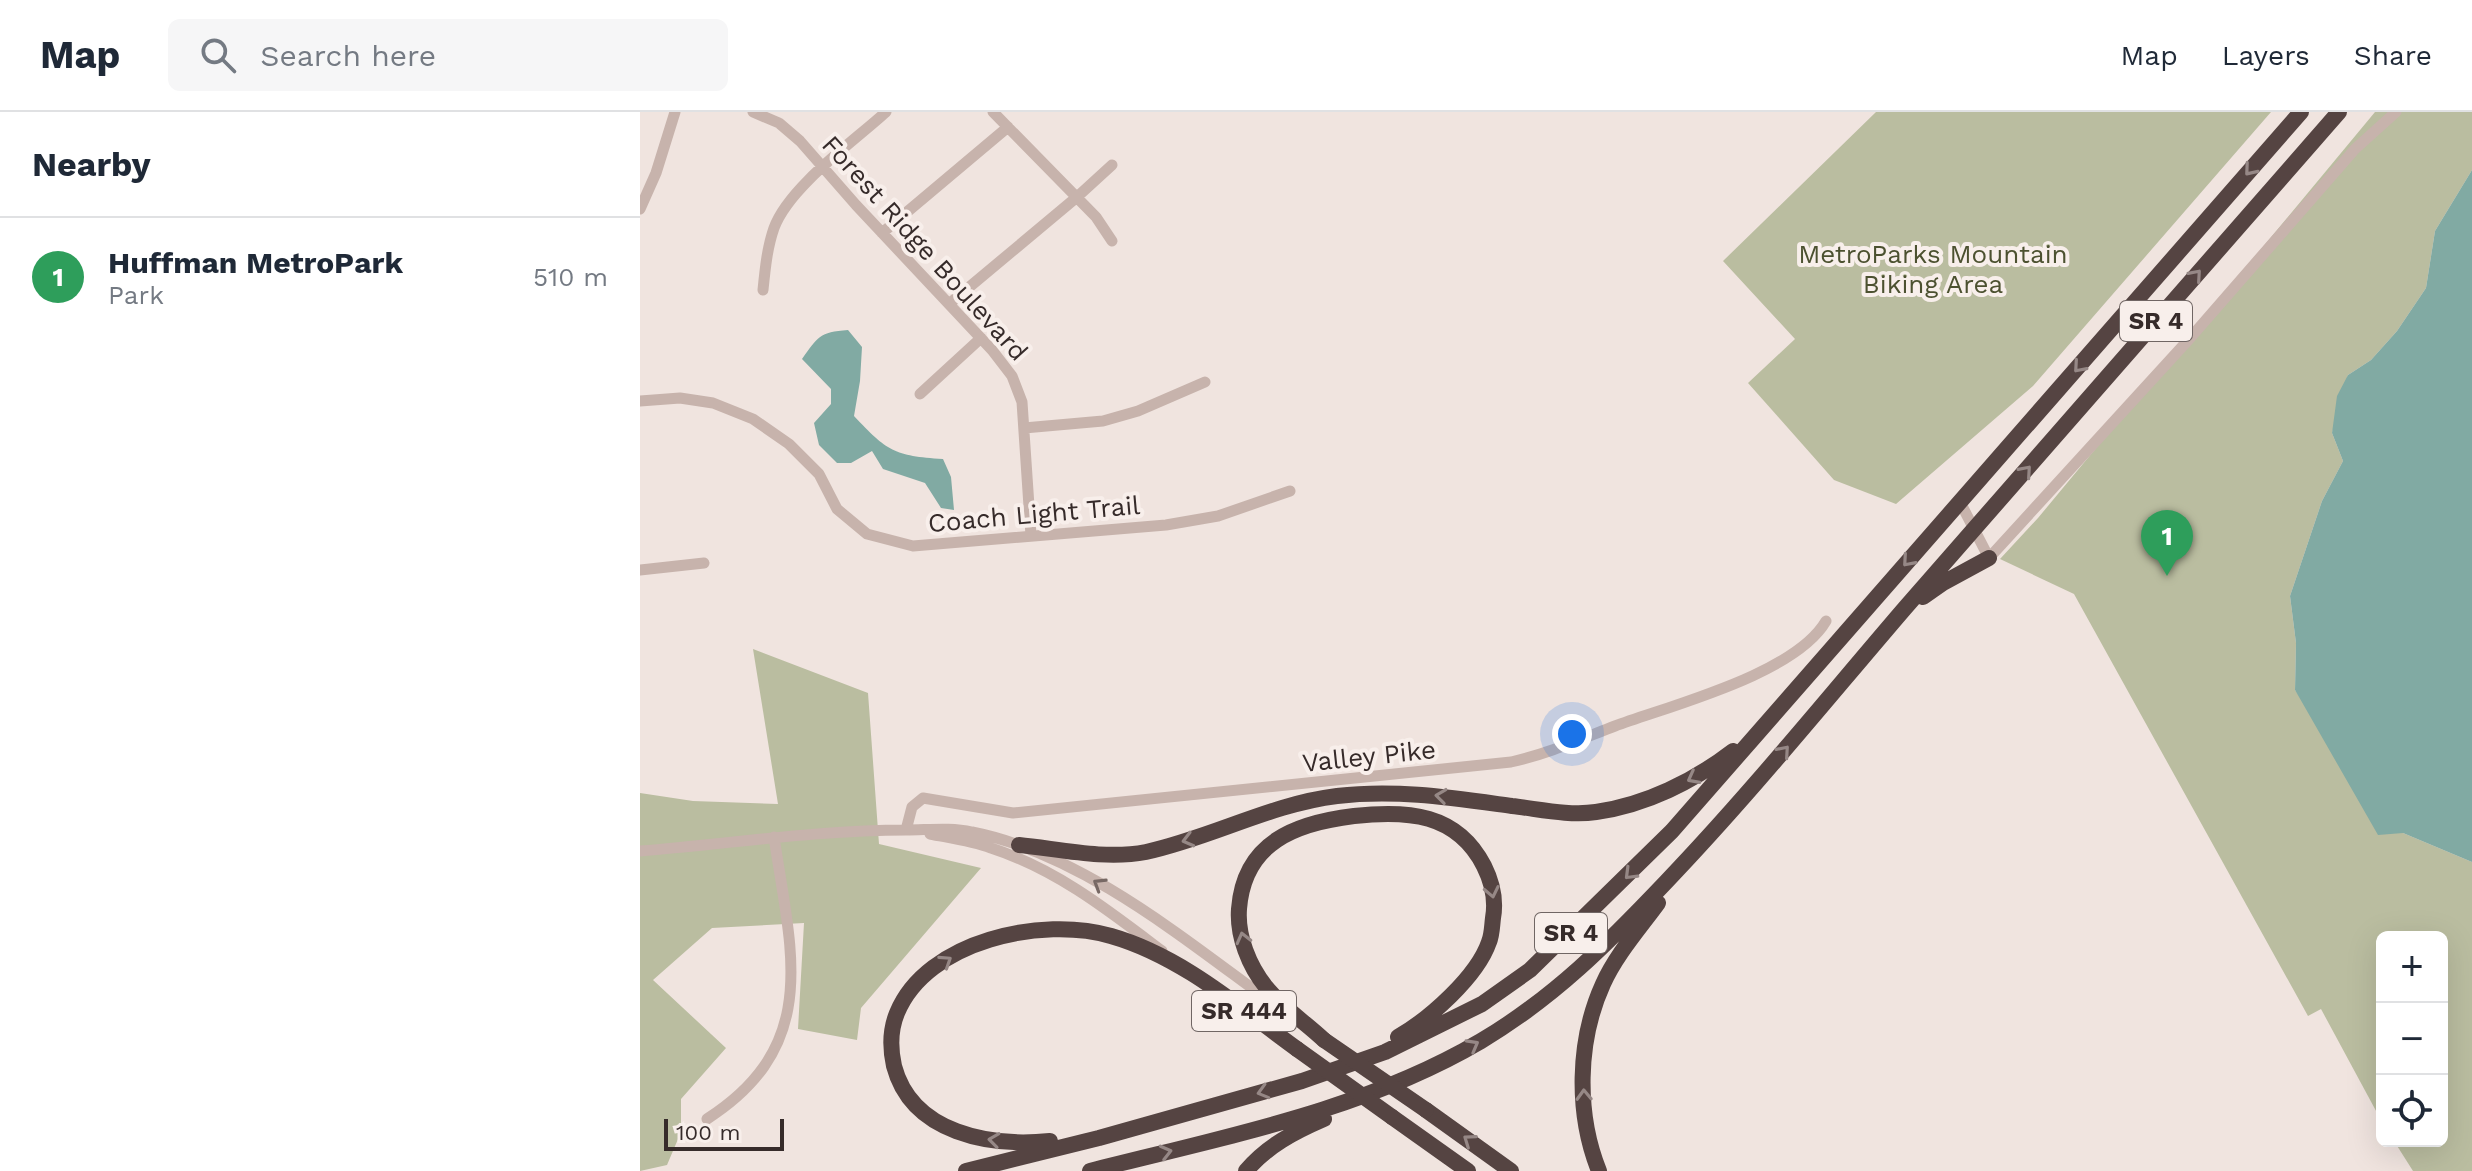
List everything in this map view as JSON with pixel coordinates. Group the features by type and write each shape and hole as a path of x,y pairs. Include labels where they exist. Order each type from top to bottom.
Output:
{"highway":[{"name":"SR 4","path":"966,1171 1099,1138 1337,1068 1431,1031 1482,1004 1530,970 1672,831 2301,112"},
{"name":"SR 4","path":"1090,1171 1292,1119 1376,1092 1431,1068 1484,1039 1540,1002 1596,955 1695,852 1779,757 2339,112"},
{"path":"1905,609 1943,583 1989,558"},
{"path":"1019,845 1104,854 1143,852 1205,836 1280,809 1333,797 1373,793 1412,793 1594,813 1630,805 1667,791 1699,775 1757,733"},
{"path":"1324,1040 1267,989 1247,954 1240,930 1239,906 1241,891 1254,862 1290,829 1328,819 1391,812 1425,817 1451,828 1474,847 1488,874 1495,905 1489,943 1463,982 1411,1030 1337,1068"},
{"path":"1599,1171 1590,1150 1583,1103 1583,1060 1590,1021 1603,984 1622,951 1695,852"},
{"path":"1099,1138 1032,1143 993,1141 936,1123 911,1100 897,1075 891,1044 897,1012 921,979 939,965 978,944 1029,930 1070,929 1109,935 1135,944 1191,973"},
{"name":"SR 444","path":"1191,973 1468,1171"},
{"name":"SR 444","path":"1324,1040 1511,1171"},
{"path":"1246,1171 1293,1132 1376,1092"},
{"path":"1392,1117 1455,1171"}],"street":[{"path":"640,209 656,173 675,112"},
{"name":"Forest Ridge Boulevard","path":"753,112 788,129 981,338 1012,376 1022,402 1031,536"},
{"path":"763,290 770,242 781,213 798,191 886,112"},
{"path":"993,112 1096,217 1112,241"},
{"path":"1960,502 1989,558 2191,337 2339,166 2396,112"},
{"path":"882,233 1008,127"},
{"path":"949,304 1112,165"},
{"path":"920,394 981,338"},
{"path":"1024,428 1103,421 1138,411 1205,382"},
{"name":"Coach Light Trail","path":"640,401 680,398 713,403 753,419 789,444 819,474 837,509 867,534 913,546 1166,525 1218,516 1290,491"},
{"path":"640,570 704,563"},
{"name":"Valley Pike","path":"906,830 912,807 923,798 1013,813 1511,762 1560,748 1752,676 1800,647 1826,621"},
{"path":"906,830 990,847 1032,864 1088,894 1191,973"},
{"path":"640,851 848,831 971,831 1019,845 1081,873 1153,917 1324,1040"},
{"path":"707,1119 758,1077 773,1054 787,1016 791,978 788,933 774,837"}],"green space":[{"name":"MetroParks Mountain Biking Area","path":"1876,112 2271,112 2033,386 1896,504 1834,480 1748,383 1795,339 1723,261"},
{"path":"2375,112 2472,112 2472,170 2435,231 2426,288 2397,331 2371,360 2348,375 2332,433 2343,461 2322,501 2290,596 2296,643 2295,690 2403,833 2472,862 2472,1171 2413,1171 2398,1147 2448,1147 2448,931 2376,931 2376,1111 2321,1009 2308,1016 2074,594 2000,559 2038,518"},
{"path":"753,649 868,693 879,844 981,868 861,1008 857,1040 798,1029 804,923 712,928 653,980 726,1048 681,1099 681,1132 667,1165 640,1171 640,793 693,801 778,804"}],"water":[{"path":"2472,170 2472,862 2403,833 2378,835 2295,690 2296,643 2290,596 2322,501 2343,461 2332,433 2337,396 2348,375 2371,360 2397,331 2426,288 2435,231"},
{"path":"848,330 862,347 854,416 892,450 943,459 951,477 954,510 941,508 925,483 883,469 872,451 851,463 837,463 819,445 814,423 831,404 831,389 802,359 820,337"}],"place":[{"name":"Huffman MetroPark","path":"2167,576"}]}
